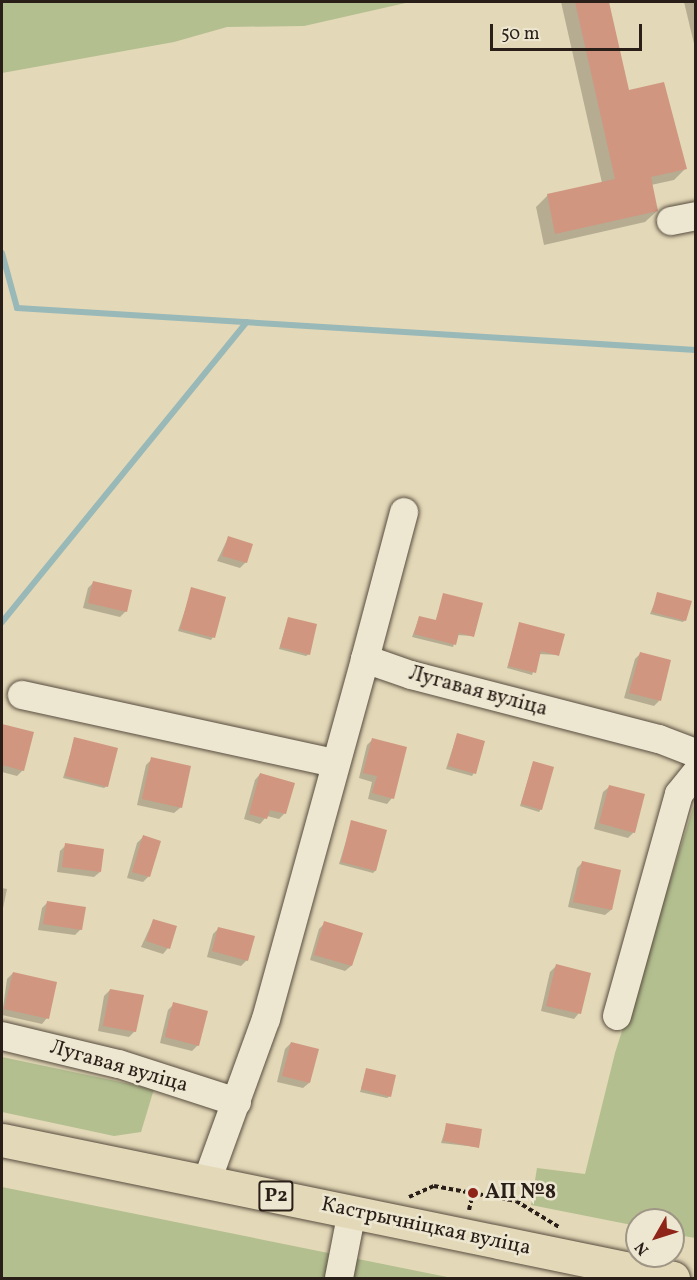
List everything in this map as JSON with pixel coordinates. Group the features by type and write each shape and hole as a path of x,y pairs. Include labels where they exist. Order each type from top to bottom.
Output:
{"main road":[{"name":"Кастрычніцкая вуліца","path":"2,1140 673,1278"}],"street":[{"path":"207,1181 266,1019 404,512"},
{"name":"Лугавая вуліца","path":"364,659 411,675 659,739 696,753"},
{"path":"22,695 334,763"},
{"path":"617,1016 679,794 696,773"},
{"name":"Лугавая вуліца","path":"2,1036 119,1064 237,1102"},
{"path":"339,1278 352,1211"}],"path":[{"path":"434,1186 516,1201 566,1231"}],"green space":[{"path":"2,2 410,2 304,26 227,27 174,42 2,73"},
{"path":"695,802 695,1238 685,1236 685,1208 625,1208 625,1224 531,1205 537,1168 585,1174 615,1053"},
{"path":"2,1057 154,1089 141,1132 114,1136 2,1112"},
{"path":"2,1187 452,1278 2,1278"}],"building":[{"path":"575,2 609,2 629,90 664,82 687,169 651,177 658,211 555,234 547,194 615,179"},
{"path":"228,536 253,544 247,563 222,556"},
{"path":"93,581 132,590 127,612 88,603"},
{"path":"191,587 226,597 215,638 180,629"},
{"path":"657,592 692,601 686,621 652,612"},
{"path":"443,593 483,603 474,637 459,633 456,645 414,634 419,616 436,620"},
{"path":"288,617 317,624 310,655 280,647"},
{"path":"519,622 565,634 559,656 541,651 536,673 508,666"},
{"path":"640,652 671,660 661,701 629,693"},
{"path":"2,724 34,732 24,771 2,765"},
{"path":"457,733 485,741 476,774 448,766"},
{"path":"74,737 118,748 108,787 65,776"},
{"path":"372,738 407,747 394,799 372,793 377,776 363,773"},
{"path":"151,757 191,766 182,808 142,799"},
{"path":"533,761 554,767 542,810 521,804"},
{"path":"260,773 295,783 286,814 270,810 267,819 249,814"},
{"path":"609,785 645,794 635,833 599,823"},
{"path":"351,820 387,830 376,871 341,862"},
{"path":"143,835 161,841 150,877 132,872"},
{"path":"65,843 104,849 101,872 62,867"},
{"path":"582,861 621,870 612,910 573,902"},
{"path":"47,901 86,907 82,930 43,924"},
{"path":"153,919 177,926 170,949 146,941"},
{"path":"324,921 363,933 352,966 314,955"},
{"path":"218,927 255,936 248,961 212,951"},
{"path":"556,964 591,973 581,1014 546,1006"},
{"path":"13,972 57,982 49,1019 4,1009"},
{"path":"110,989 144,995 136,1032 103,1026"},
{"path":"173,1002 208,1011 199,1046 165,1037"},
{"path":"291,1042 319,1049 310,1083 282,1076"},
{"path":"366,1068 396,1075 391,1097 361,1089"},
{"path":"446,1123 482,1129 479,1148 443,1141"}],"waterway":[{"path":"2,253 17,308 696,350"},
{"path":"2,622 247,322"}],"place":[{"name":"АП №8","path":"473,1193"}]}
